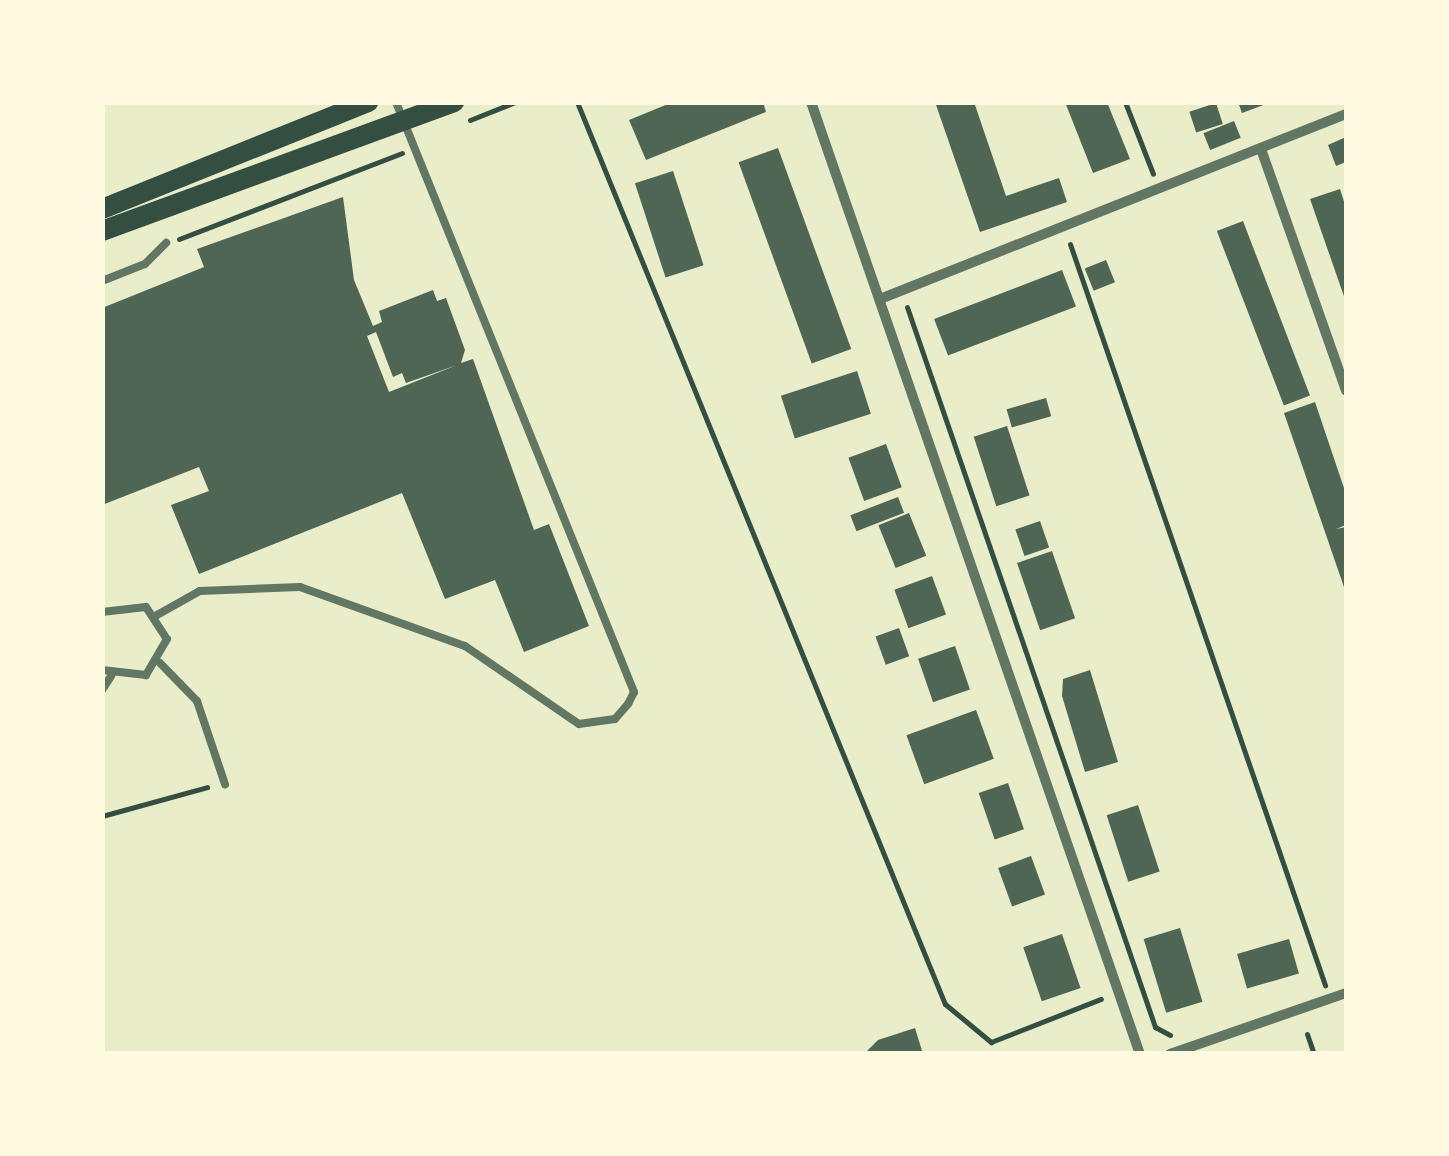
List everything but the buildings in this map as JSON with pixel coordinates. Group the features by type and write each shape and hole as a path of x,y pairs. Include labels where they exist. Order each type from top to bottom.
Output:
{"main road":[{"path":"102,209 368,102"},
{"path":"102,231 400,112 454,102"}],"street":[{"path":"811,102 1140,1054"},
{"path":"880,300 1346,114"},
{"path":"1261,148 1346,391"},
{"path":"1170,1054 1346,994"}],"lane":[{"path":"157,616 200,591 300,587 465,646 579,724 615,719 634,692 400,112"},
{"path":"102,281 145,264 166,243"},
{"path":"102,612 134,603 157,616 166,639 160,663 128,680 106,673 102,690"},
{"path":"160,663 197,701 225,784"}],"path":[{"path":"462,123 515,102"},
{"path":"577,102 944,1004 991,1042 1105,998"},
{"path":"1124,102 1160,189"},
{"path":"166,243 415,148"},
{"path":"1064,226 1329,999"},
{"path":"901,290 1155,1027 1182,1033"},
{"path":"102,816 225,784"},
{"path":"1307,1034 1314,1054"}]}
